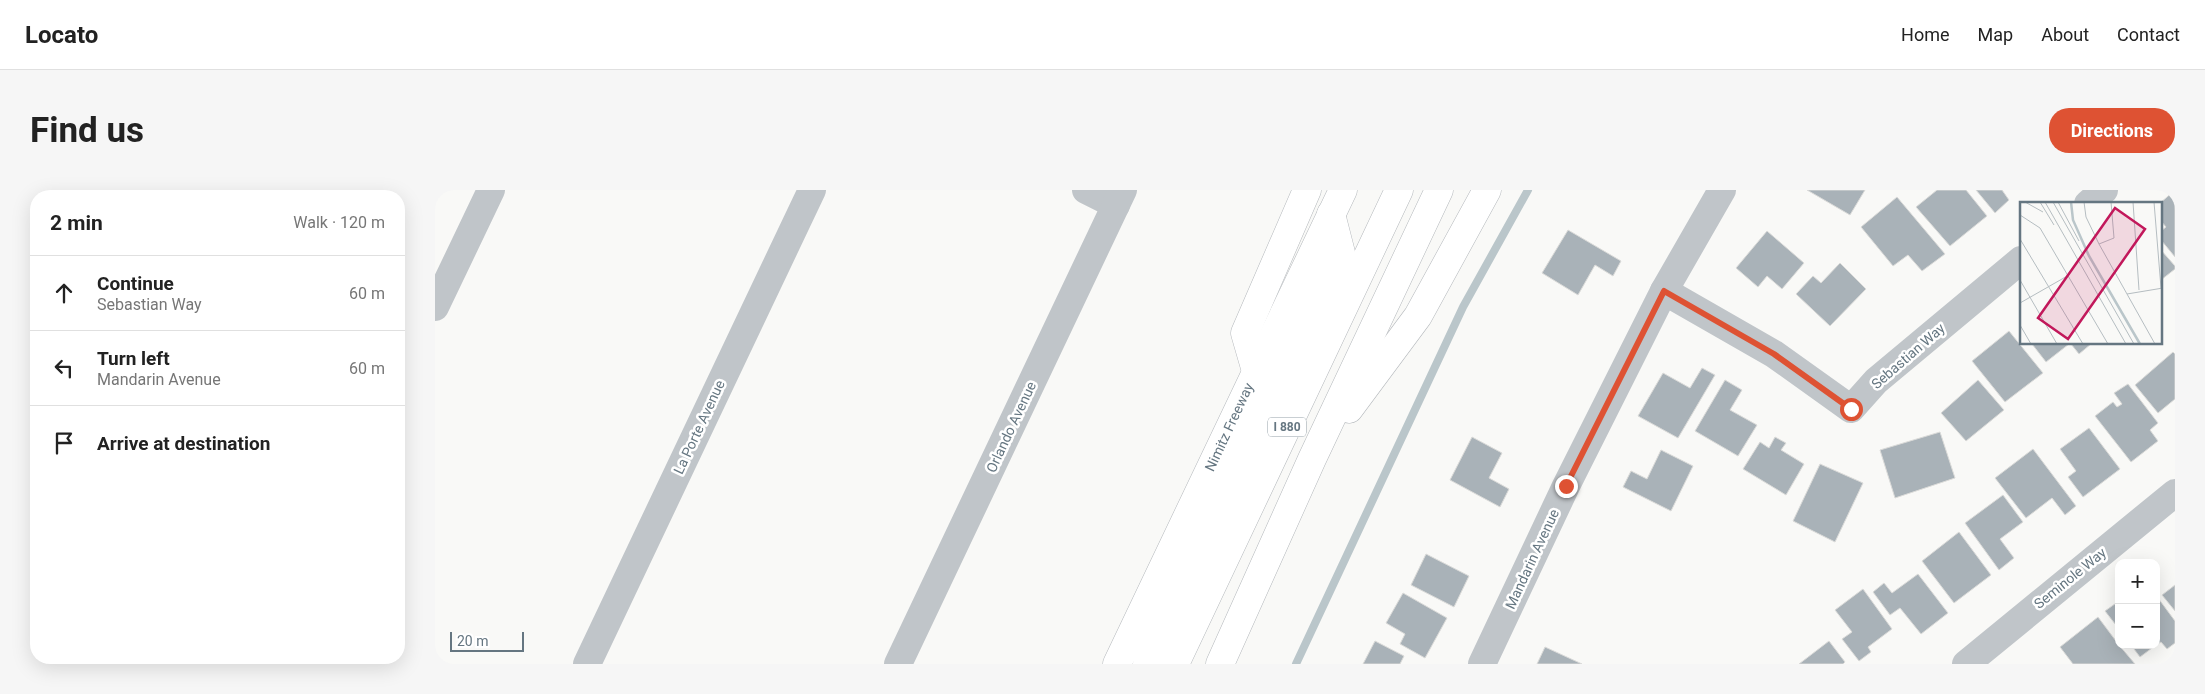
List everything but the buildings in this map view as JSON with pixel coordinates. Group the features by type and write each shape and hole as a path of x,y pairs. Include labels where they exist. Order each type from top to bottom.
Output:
{"highway":[{"path":"1256,371 1245,332 1307,190"},
{"name":"I 880","path":"1175,664 1399,190"},
{"name":"I 880","path":"1220,664 1312,459 1439,190"},
{"path":"1312,459 1418,316 1487,190"},
{"name":"Nimitz Freeway","path":"1117,664 1337,202"},
{"name":"I 880","path":"1147,664 1341,253 1337,202"}],"street":[{"path":"435,307 491,190"},
{"name":"La Porte Avenue","path":"587,664 812,190"},
{"path":"1085,190 1120,197"},
{"name":"Mandarin Avenue","path":"1482,664 1566,486 1664,291 1722,190"},
{"path":"2090,202 2104,190"},
{"name":"Orlando Avenue","path":"898,664 1120,197"},
{"name":"Sebastian Way","path":"1664,291 1774,354 1851,409 1876,381 2020,261"},
{"name":"Seminole Way","path":"1966,664 2175,493"}],"waterway":[{"path":"1296,664 1463,307 1528,190"}],"route":[{"path":"1566,486 1664,291 1774,354 1851,409"}]}
